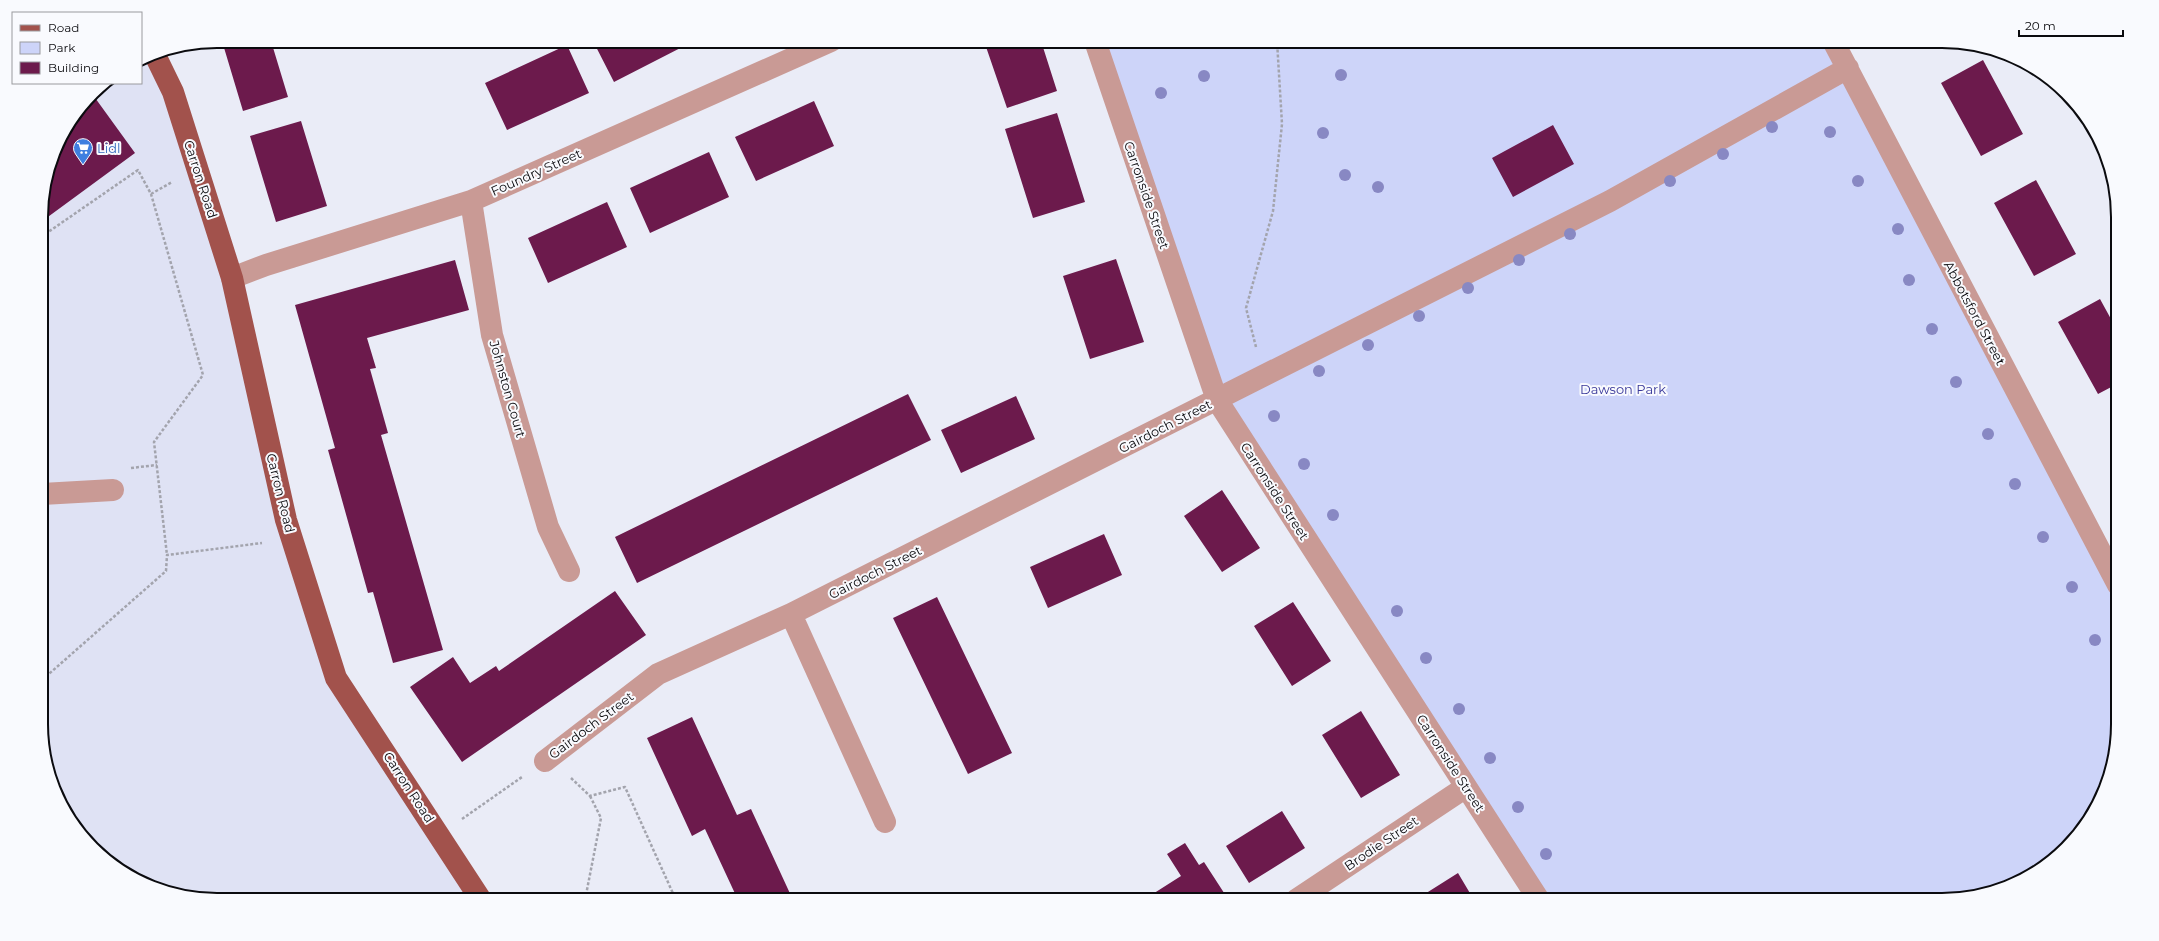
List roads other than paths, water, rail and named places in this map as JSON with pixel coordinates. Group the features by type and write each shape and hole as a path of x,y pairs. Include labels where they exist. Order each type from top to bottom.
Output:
{"main road":[{"name":"Carron Road","path":"157,59 173,92 232,278 284,512 336,678 440,834 477,893"}],"street":[{"name":"Foundry Street","path":"232,278 266,265 470,201 815,48"},
{"name":"Carronside Street","path":"1097,48 1217,400 1534,893"},
{"name":"Abbotsford Street","path":"1838,48 2111,572"},
{"name":"Gairdoch Street","path":"545,761 658,674 791,614 1610,201 1848,68"},
{"name":"Johnston Court","path":"470,201 492,335 548,527 569,571"},
{"path":"48,494 113,490"},
{"path":"791,614 885,822"},
{"name":"Brodie Street","path":"1307,893 1466,787"}],"place":[{"name":"Lidl","path":"83,165"}],"park label":[{"name":"Dawson Park","path":"1623,389"}]}
